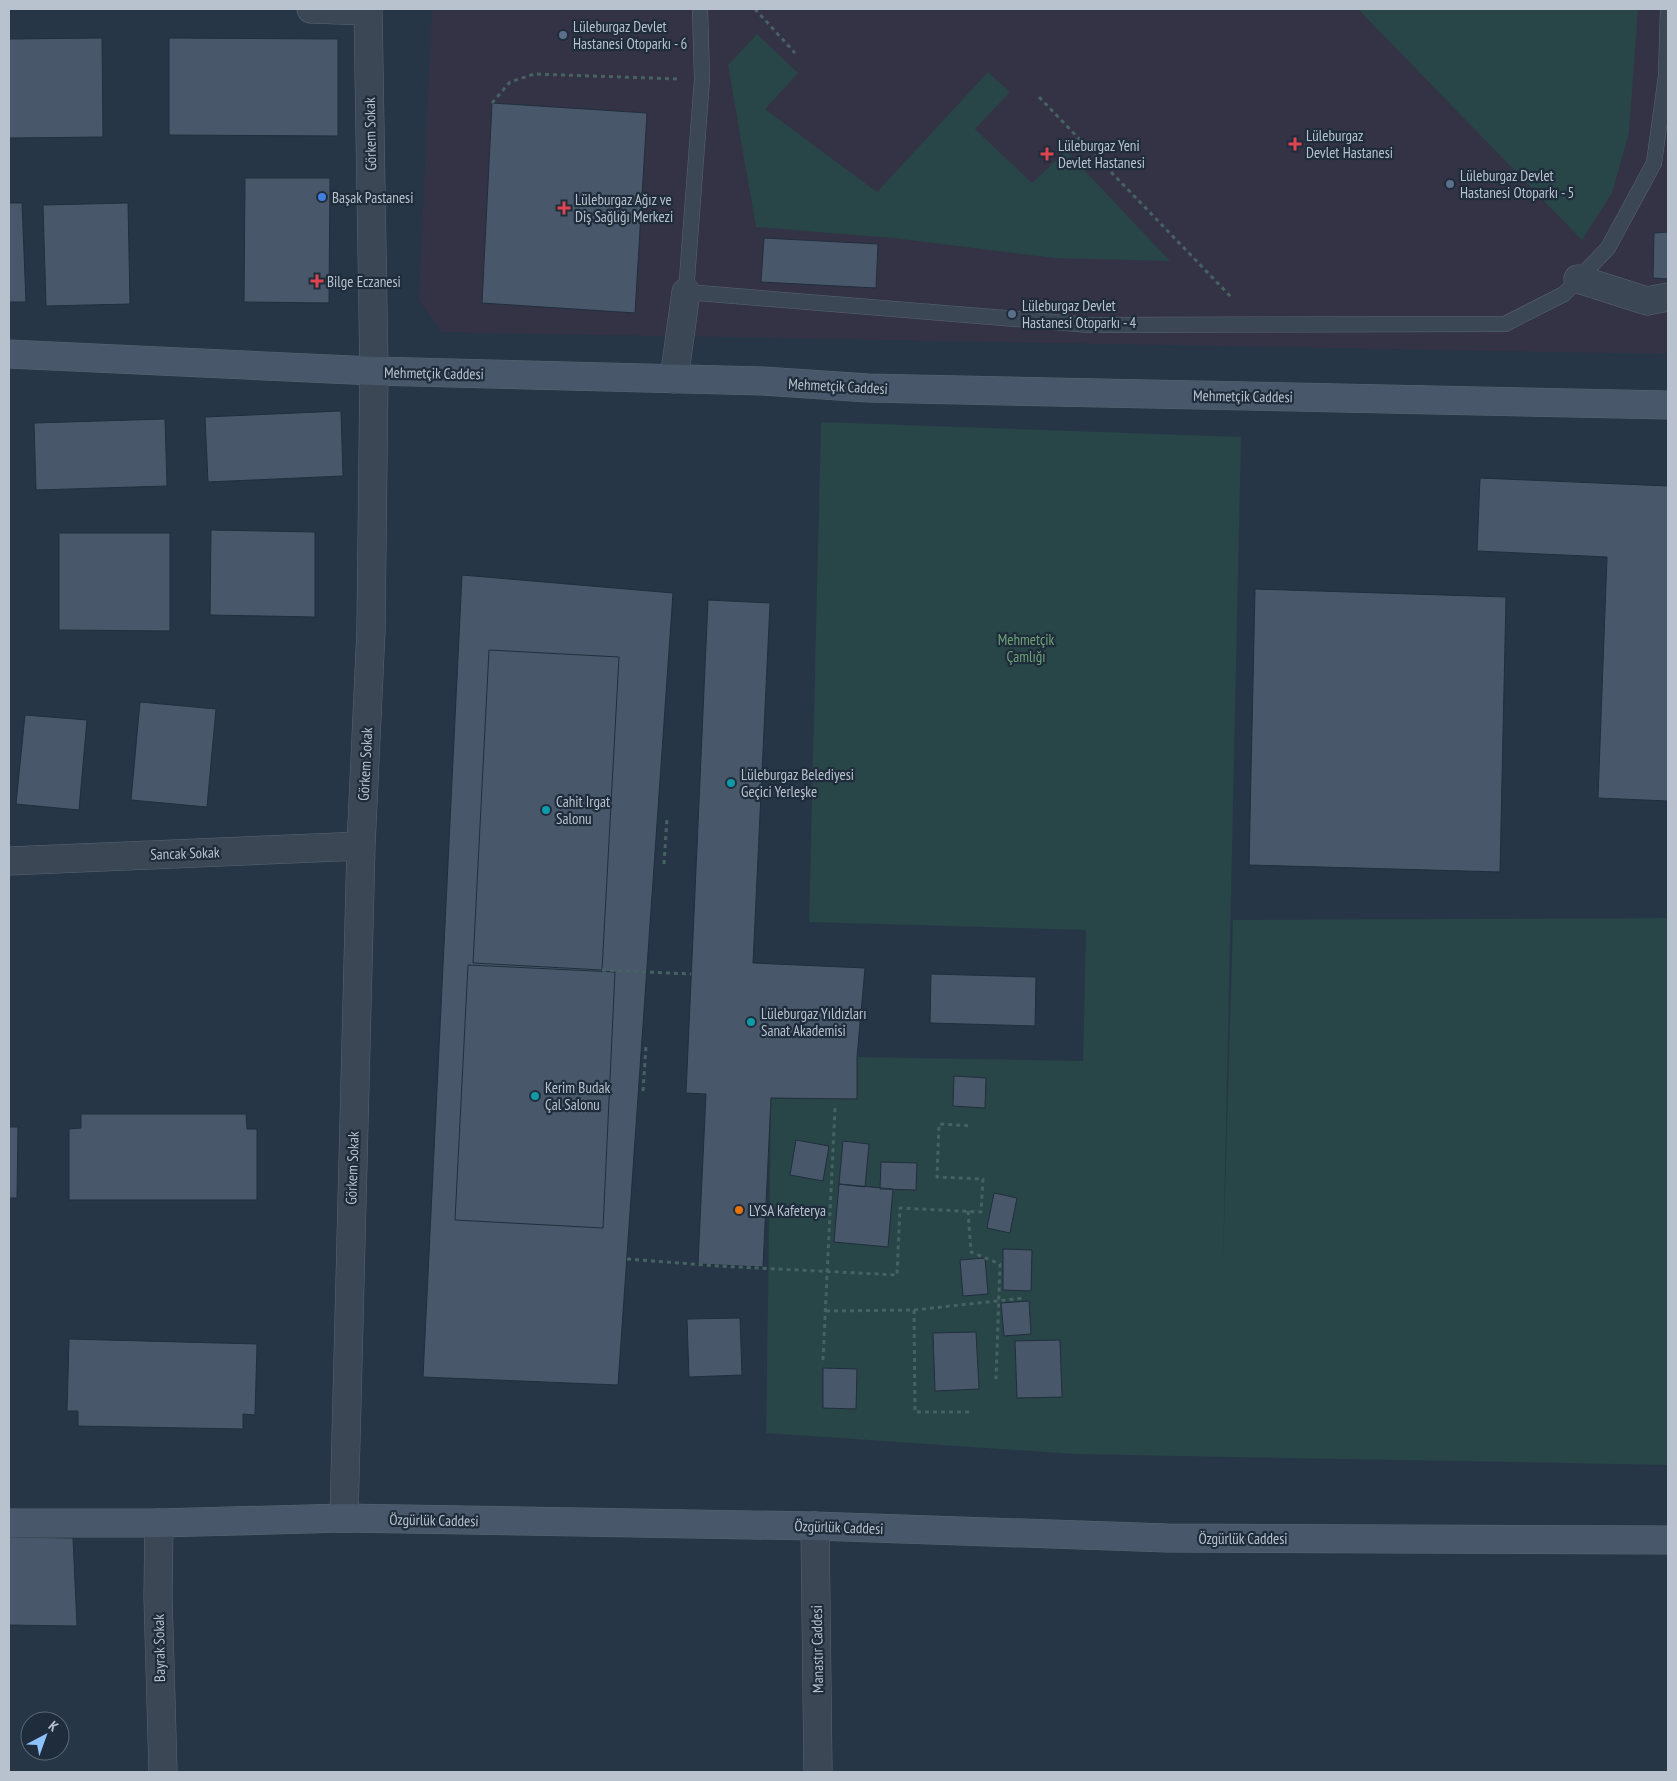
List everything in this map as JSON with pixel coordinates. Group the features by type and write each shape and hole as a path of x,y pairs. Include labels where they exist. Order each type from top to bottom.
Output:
{"main road":[{"name":"Mehmetçik Caddesi","path":"9,354 374,371 764,381 868,388 1668,405"},
{"name":"Özgürlük Caddesi","path":"9,1523 159,1523 344,1518 815,1526 1167,1538 1668,1540"}],"street":[{"path":"311,9 368,10"},
{"name":"Görkem Sokak","path":"344,1518 361,846 371,630 374,371 368,10"},
{"path":"1578,279 1647,301 1668,297"},
{"path":"674,379 686,292"},
{"name":"Sancak Sokak","path":"9,861 361,846"},
{"name":"Bayrak Sokak","path":"159,1523 158,1596 163,1772"},
{"name":"Manastır Caddesi","path":"815,1526 818,1772"}],"lane":[{"path":"700,9 702,80 686,292 1090,325 1505,324 1564,294 1608,248 1654,163 1666,76 1668,9"}],"path":[{"path":"755,9 794,53"},
{"path":"492,103 510,82 534,74 702,80"},
{"path":"1039,97 1258,324"},
{"path":"664,864 668,818"},
{"path":"602,970 691,974"},
{"path":"643,1091 646,1046"},
{"path":"823,1360 835,1108"},
{"path":"627,1259 718,1266 897,1275 900,1208 981,1212 983,1179 937,1177 939,1124 972,1126"},
{"path":"968,1211 971,1252 1000,1264 996,1379"},
{"path":"826,1311 914,1310 1024,1298"},
{"path":"914,1310 915,1412 973,1412"}],"shaded area":[{"name":"Lüleburgaz Yeni Devlet Hastanesi","path":"432,9 1668,9 1668,354 442,332 419,300"}],"green space":[{"path":"1358,9 1638,9 1629,133 1612,193 1582,240"},
{"path":"757,34 798,73 765,109 877,192 988,72 1010,92 975,129 1032,183 1066,151 1170,261 1054,258 893,238 756,227 728,65"},
{"name":"Mehmetçik Çamlığı","path":"821,422 1241,437 1223,1264 1233,920 1668,918 1668,1465 1074,1454 766,1433 771,1098 857,1099 857,1057 1083,1061 1086,930 809,922"}],"building":[{"path":"102,38 103,137 9,138 9,39"},
{"path":"169,38 338,39 338,136 169,135"},
{"name":"Lüleburgaz Ağız ve Diş Sağlığı Merkezi","path":"492,103 647,113 635,313 482,303"},
{"path":"245,178 330,178 329,303 244,302"},
{"path":"9,203 22,203 26,302 9,302"},
{"path":"128,203 130,304 46,306 43,205"},
{"path":"1668,232 1668,279 1653,278 1654,233"},
{"path":"764,238 878,244 876,288 761,282"},
{"path":"341,411 343,476 208,482 205,417"},
{"path":"165,419 167,486 36,490 34,423"},
{"path":"1480,478 1668,486 1668,801 1598,798 1607,557 1477,551"},
{"path":"211,530 315,532 315,617 210,615"},
{"path":"59,533 170,533 170,631 59,630"},
{"path":"462,575 673,593 618,1385 423,1377"},
{"path":"1255,589 1506,597 1500,872 1249,865"},
{"name":"Lüleburgaz Belediyesi Geçici Yerleşke","path":"708,600 770,603 753,963 865,968 857,1057 857,1099 771,1098 763,1267 698,1264 706,1094 686,1093"},
{"name":"Cahit Irgat Salonu","path":"489,650 619,657 602,970 473,963"},
{"path":"140,702 216,709 207,807 131,800"},
{"path":"25,715 87,720 79,810 16,804"},
{"name":"Kerim Budak Çal Salonu","path":"468,965 615,972 603,1228 455,1220"},
{"path":"931,974 1036,977 1035,1026 930,1023"},
{"path":"954,1076 986,1078 985,1108 953,1106"},
{"path":"81,1114 246,1114 247,1129 257,1129 257,1200 69,1200 69,1129 81,1128"},
{"path":"9,1127 18,1127 17,1198 9,1198"},
{"path":"796,1140 829,1146 823,1181 790,1175"},
{"path":"843,1141 869,1144 865,1187 839,1184"},
{"path":"881,1162 917,1163 916,1190 880,1189"},
{"path":"839,1184 893,1189 888,1247 834,1242"},
{"path":"994,1193 1017,1198 1010,1233 987,1228"},
{"path":"1003,1249 1032,1250 1031,1291 1003,1290"},
{"path":"985,1258 988,1294 963,1296 960,1260"},
{"path":"1029,1301 1031,1334 1004,1336 1001,1303"},
{"path":"740,1318 742,1375 689,1377 687,1319"},
{"path":"976,1332 979,1389 935,1391 933,1333"},
{"path":"69,1339 257,1344 255,1415 243,1414 243,1429 78,1426 78,1411 67,1411"},
{"path":"1060,1340 1062,1397 1017,1398 1015,1341"},
{"path":"823,1368 857,1369 856,1409 823,1408"},
{"path":"9,1537 73,1538 77,1626 9,1625"}],"place":[{"name":"Lüleburgaz Devlet Hastanesi Otoparkı - 6","path":"563,35"},
{"name":"Lüleburgaz Devlet Hastanesi","path":"1295,144"},
{"name":"Lüleburgaz Yeni Devlet Hastanesi","path":"1047,154"},
{"name":"Lüleburgaz Devlet Hastanesi Otoparkı - 5","path":"1450,184"},
{"name":"Başak Pastanesi","path":"322,197"},
{"name":"Lüleburgaz Ağız ve Diş Sağlığı Merkezi","path":"564,208"},
{"name":"Bilge Eczanesi","path":"317,281"},
{"name":"Lüleburgaz Devlet Hastanesi Otoparkı - 4","path":"1012,314"},
{"name":"Lüleburgaz Belediyesi Geçici Yerleşke","path":"731,783"},
{"name":"Cahit Irgat Salonu","path":"546,810"},
{"name":"Lüleburgaz Yıldızları Sanat Akademisi","path":"751,1022"},
{"name":"Kerim Budak Çal Salonu","path":"535,1096"},
{"name":"LYSA Kafeterya","path":"739,1210"}]}
